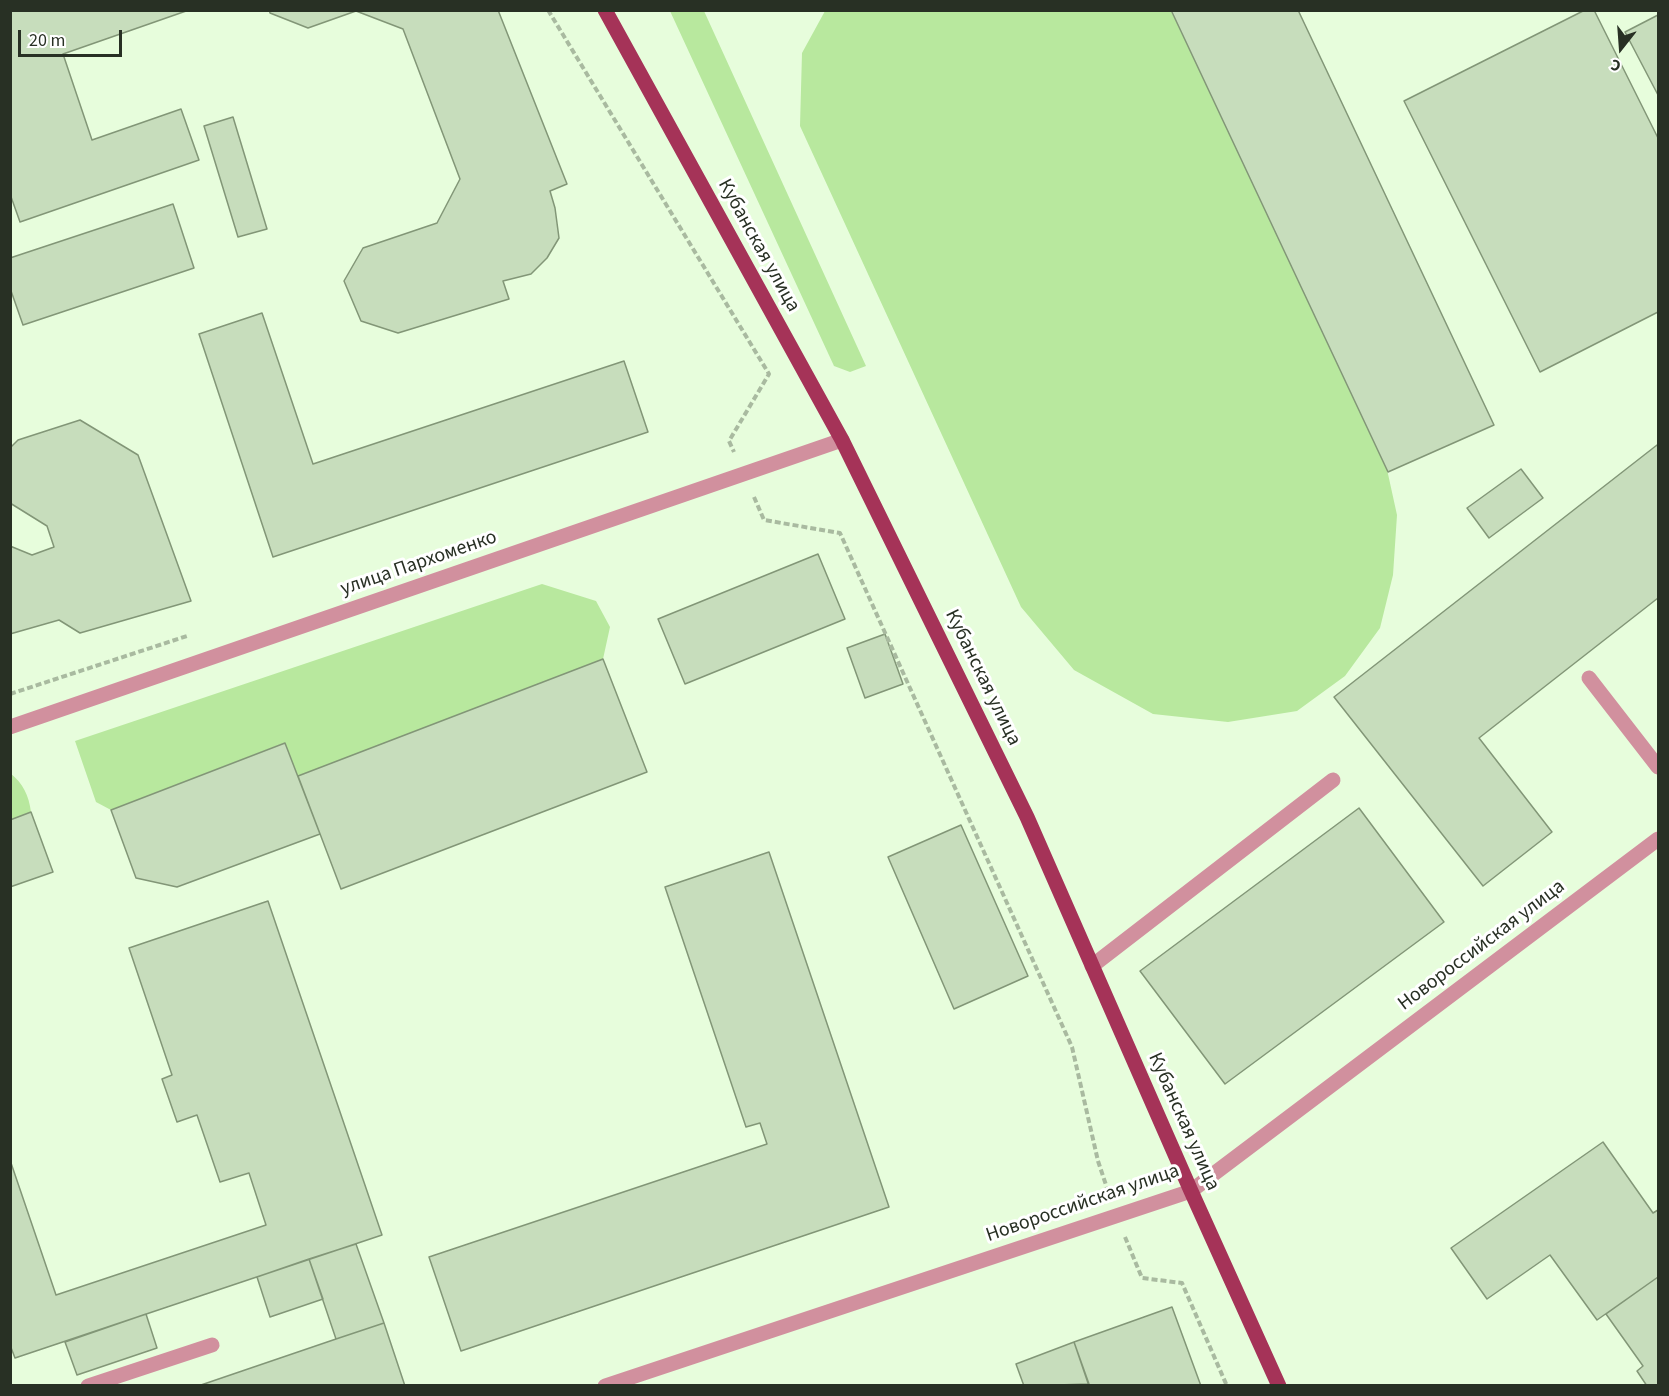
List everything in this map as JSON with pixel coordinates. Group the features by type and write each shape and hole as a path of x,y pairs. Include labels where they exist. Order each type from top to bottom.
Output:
{"main road":[{"name":"Кубанская улица","path":"605,10 842,440 1027,817 1279,1386"}],"street":[{"name":"улица Пархоменко","path":"10,727 842,440"},
{"path":"1589,678 1659,767"},
{"path":"1092,966 1333,780"},
{"name":"Новороссийская улица","path":"604,1386 1191,1191 1659,839"},
{"path":"88,1386 212,1345"}],"path":[{"path":"548,10 769,374 729,441 764,520 840,533 1072,1047 1098,1161 1142,1278 1182,1282 1227,1386"},
{"path":"10,694 197,633"}],"green space":[{"path":"670,11 704,11 866,366 850,372 834,366"},
{"path":"825,11 1171,11 1381,442 1397,515 1393,575 1380,628 1345,676 1297,711 1228,722 1153,714 1074,670 1021,607 800,126 802,53"},
{"path":"542,584 596,601 610,627 603,659 298,776 284,743 111,810 96,802 75,741"},
{"path":"10,773 25,790 31,812 11,820"}],"building":[{"path":"10,10 189,10 63,54 92,140 181,109 199,160 20,222 10,194"},
{"path":"269,10 498,10 567,184 550,191 559,238 547,258 531,274 503,281 509,299 398,333 361,321 344,281 363,248 437,223 460,179 403,29 356,11 308,28 270,13"},
{"path":"1171,10 1298,10 1494,425 1388,472"},
{"path":"1585,10 1594,10 1658,138 1658,312 1540,372 1404,101"},
{"path":"1658,15 1658,95 1625,32"},
{"path":"233,117 267,229 238,237 204,126"},
{"path":"173,204 194,268 23,325 10,288 10,258"},
{"path":"262,313 313,464 624,361 648,432 273,557 199,334"},
{"path":"80,420 138,455 191,601 80,633 59,620 10,634 10,546 32,555 54,547 47,526 10,503 10,448 18,440"},
{"path":"1657,445 1658,598 1479,738 1552,832 1483,886 1334,697"},
{"path":"1521,469 1543,498 1489,538 1467,508"},
{"path":"818,554 845,619 685,684 658,619"},
{"path":"885,634 903,684 865,698 847,648"},
{"path":"603,659 647,772 341,889 298,776"},
{"path":"285,743 320,834 177,887 136,878 111,810"},
{"path":"1359,808 1444,922 1225,1084 1140,971"},
{"path":"31,812 53,872 10,887 10,820"},
{"path":"961,825 1028,976 954,1009 888,857"},
{"path":"769,852 889,1207 461,1351 429,1257 767,1144 760,1123 746,1127 665,887"},
{"path":"268,901 382,1235 15,1358 10,1345 10,1160 56,1295 266,1225 249,1173 220,1182 197,1115 177,1122 162,1079 172,1075 129,948"},
{"path":"1603,1142 1653,1213 1658,1210 1658,1277 1597,1320 1550,1255 1487,1299 1451,1248"},
{"path":"356,1244 384,1323 336,1339 309,1259"},
{"path":"309,1259 323,1299 270,1317 257,1277"},
{"path":"1658,1277 1658,1385 1647,1386 1637,1371 1643,1366 1606,1314"},
{"path":"1172,1307 1201,1386 1089,1386 1074,1342"},
{"path":"146,1314 157,1348 77,1375 65,1342"},
{"path":"384,1323 405,1386 198,1386 336,1339"},
{"path":"1074,1342 1089,1384 1024,1386 1016,1364"}]}
